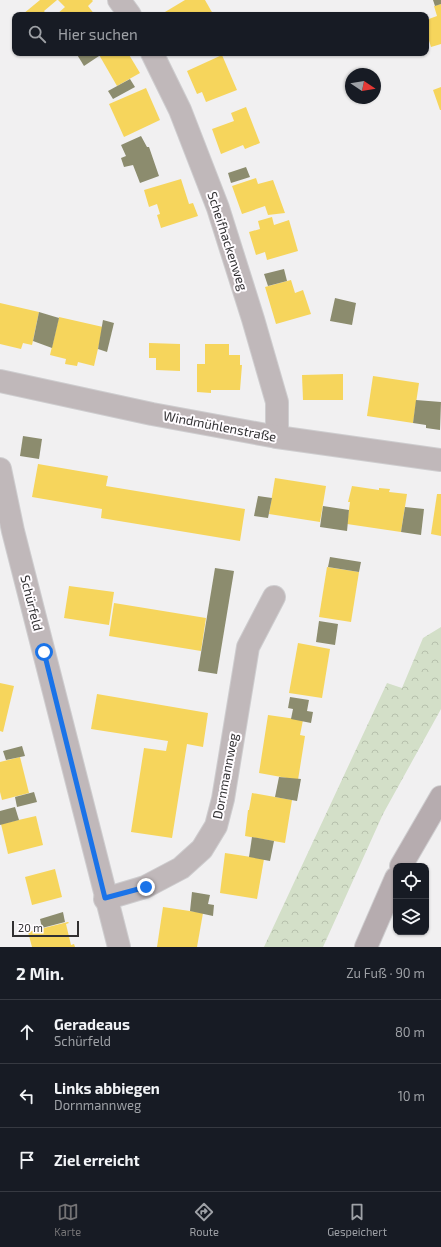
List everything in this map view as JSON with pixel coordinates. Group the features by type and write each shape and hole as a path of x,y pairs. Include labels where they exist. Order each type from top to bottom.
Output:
{"main road":[{"path":"403,863 441,797"},
{"path":"366,947 393,885"}],"street":[{"path":"119,0 128,12"},
{"name":"Scheifhackenweg","path":"153,56 180,110 218,208 277,402 277,437"},
{"name":"Windmühlenstraße","path":"0,381 152,414 277,437 441,460"},
{"name":"Schürfeld","path":"0,468 13,531 118,947"},
{"name":"Dornmannweg","path":"105,898 146,887 181,868 202,850 216,826 223,799 248,647 274,597"}],"green space":[{"path":"441,627 441,709 383,814 323,947 264,947 387,683 402,688 423,638"}],"building: Wohnen":[{"path":"40,0 57,0 44,11 45,12 25,12"},
{"path":"58,0 93,1 88,6 93,12 59,12 65,7"},
{"path":"185,0 205,0 212,12 165,12"},
{"path":"441,4 441,44 431,47 429,41 429,19 437,16 434,6"},
{"path":"100,56 130,56 140,73 117,86"},
{"path":"222,56 237,90 206,102 202,92 197,94 187,71"},
{"path":"441,87 441,110 440,110 433,90"},
{"path":"146,88 160,120 124,137 109,104"},
{"path":"246,107 260,143 245,149 243,145 221,154 212,129 234,121 231,113"},
{"path":"256,178 258,184 273,180 285,213 268,215 265,206 242,214 232,186"},
{"path":"181,179 189,204 193,203 198,216 161,228 157,215 160,214 157,204 149,207 144,190"},
{"path":"272,217 274,225 289,220 298,251 267,260 265,252 256,255 249,232 260,229 258,221"},
{"path":"291,280 295,293 303,290 311,314 276,324 265,287"},
{"path":"0,303 39,312 32,345 23,343 21,349 0,344"},
{"path":"59,317 103,327 94,366 78,362 77,366 65,364 66,359 50,355"},
{"path":"149,343 180,344 180,371 156,370 156,358 149,358"},
{"path":"205,344 229,344 229,355 240,355 240,365 242,365 240,390 211,390 211,393 197,392 197,364 205,364"},
{"path":"343,374 343,400 303,400 302,375"},
{"path":"373,376 419,383 413,423 367,416"},
{"path":"38,464 108,476 106,486 245,509 240,541 101,518 102,509 32,497"},
{"path":"275,478 326,486 320,522 269,514"},
{"path":"352,486 379,490 379,488 390,489 389,492 407,494 401,532 347,524 350,502 348,502"},
{"path":"437,494 441,494 441,536 431,534"},
{"path":"327,567 359,572 351,622 319,617"},
{"path":"69,586 114,592 109,625 64,618"},
{"path":"114,603 206,618 201,651 109,636"},
{"path":"298,643 330,649 322,698 289,693"},
{"path":"0,683 14,686 3,732 0,731"},
{"path":"97,694 208,713 203,747 187,744 172,838 131,832 144,748 166,751 168,741 91,729"},
{"path":"268,715 303,720 300,735 305,736 298,780 259,773"},
{"path":"20,757 29,793 2,800 0,792 0,762"},
{"path":"252,793 292,800 285,843 245,836 248,810"},
{"path":"36,816 43,845 8,854 1,824"},
{"path":"225,853 264,859 257,899 220,893"},
{"path":"55,869 62,897 32,905 25,877"},
{"path":"163,907 203,913 197,947 157,947"},
{"path":"69,923 66,924 71,945 74,944 75,947 32,947 28,932"}],"building: Industrie":[{"path":"433,0 441,0 441,4 435,6"},
{"path":"78,56 99,56 84,66"},
{"path":"130,79 135,87 113,99 108,91"},
{"path":"141,136 147,147 149,147 159,176 140,183 133,165 124,167 121,158 126,156 121,145"},
{"path":"246,167 250,177 231,183 228,173"},
{"path":"284,269 287,281 268,286 264,274"},
{"path":"335,298 356,303 352,325 330,321"},
{"path":"39,312 59,318 52,348 33,341"},
{"path":"103,320 114,323 107,352 98,349"},
{"path":"416,400 441,402 440,430 426,428 426,425 413,423"},
{"path":"23,436 42,439 39,459 20,456"},
{"path":"258,496 272,498 268,518 254,516"},
{"path":"323,506 349,510 347,531 320,527"},
{"path":"405,507 424,509 421,535 401,532"},
{"path":"330,557 361,562 359,572 328,567"},
{"path":"215,568 234,571 217,674 198,671"},
{"path":"319,621 338,624 335,645 316,642"},
{"path":"290,697 309,700 307,711 313,712 311,723 291,719 293,709 288,708"},
{"path":"22,746 25,756 6,760 3,751"},
{"path":"279,777 301,779 297,801 275,797"},
{"path":"34,792 37,802 17,807 15,797"},
{"path":"15,807 19,820 0,825 0,811"},
{"path":"252,837 274,841 270,861 249,857"},
{"path":"192,892 210,895 208,904 214,905 213,916 190,911"},
{"path":"63,912 65,922 42,928 40,919"}],"route":[{"path":"44,652 105,898 146,887"}]}
